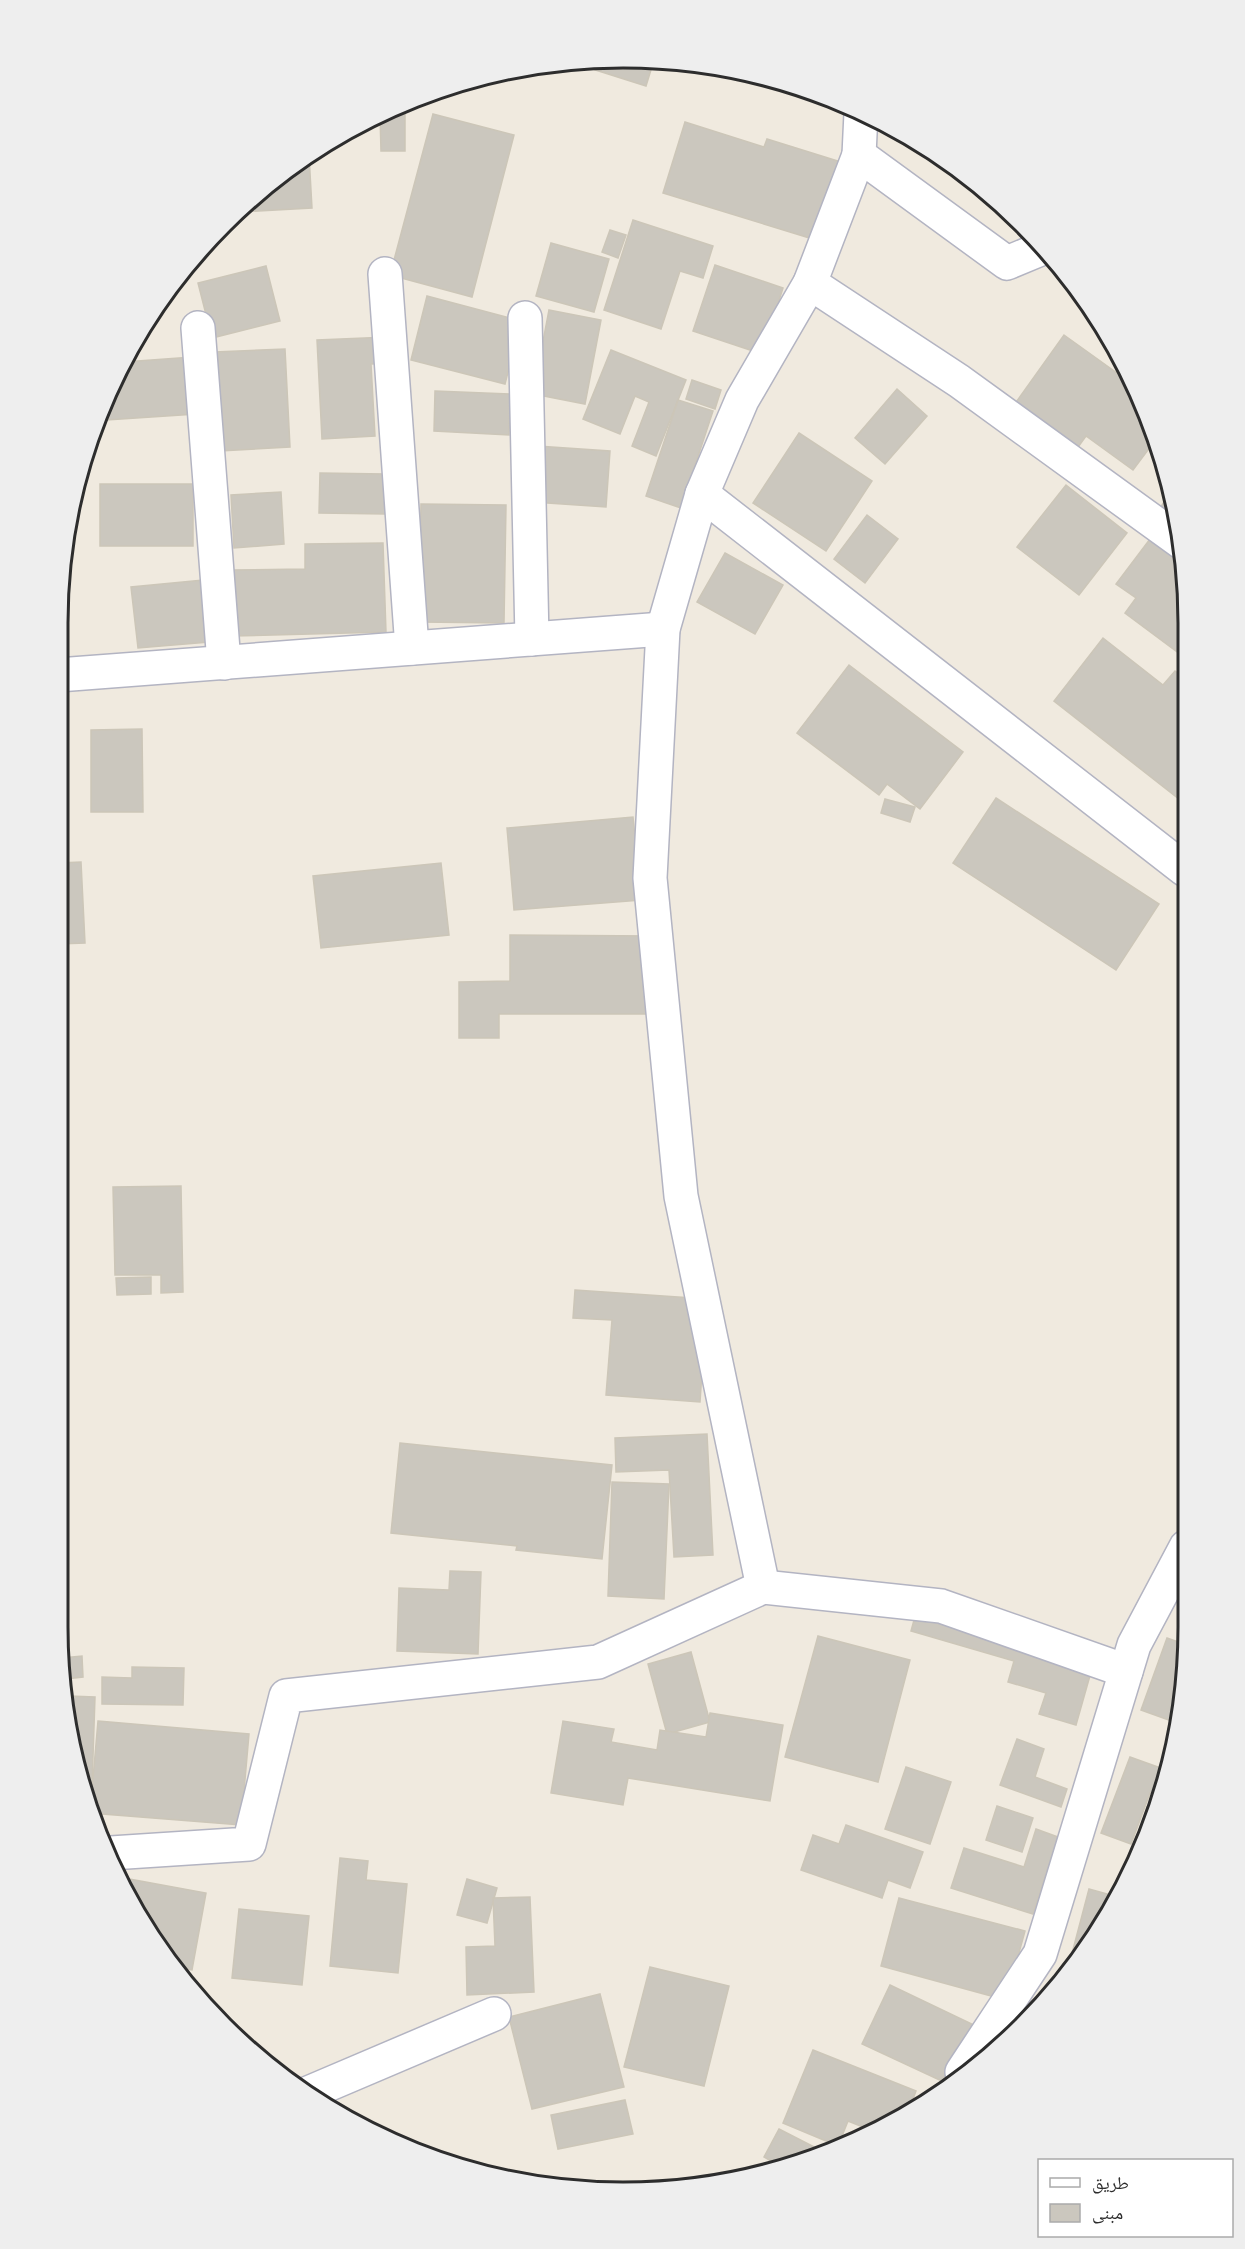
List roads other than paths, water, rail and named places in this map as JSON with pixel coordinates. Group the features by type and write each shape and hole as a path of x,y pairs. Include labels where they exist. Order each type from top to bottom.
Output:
{"street":[{"path":"763,1587 681,1196 650,878 663,629 702,494 742,400 810,283 859,155 861,122"},
{"path":"859,155 1007,263 1035,251"},
{"path":"385,274 412,648"},
{"path":"810,283 959,381 1170,534"},
{"path":"525,318 532,639"},
{"path":"198,328 224,663"},
{"path":"702,494 1178,864"},
{"path":"68,674 663,629"},
{"path":"972,2057 1040,1954 1134,1645 1178,1562"},
{"path":"116,1853 249,1844 286,1696 598,1662 763,1587 940,1606 1126,1671"},
{"path":"316,2090 494,2014"}]}
